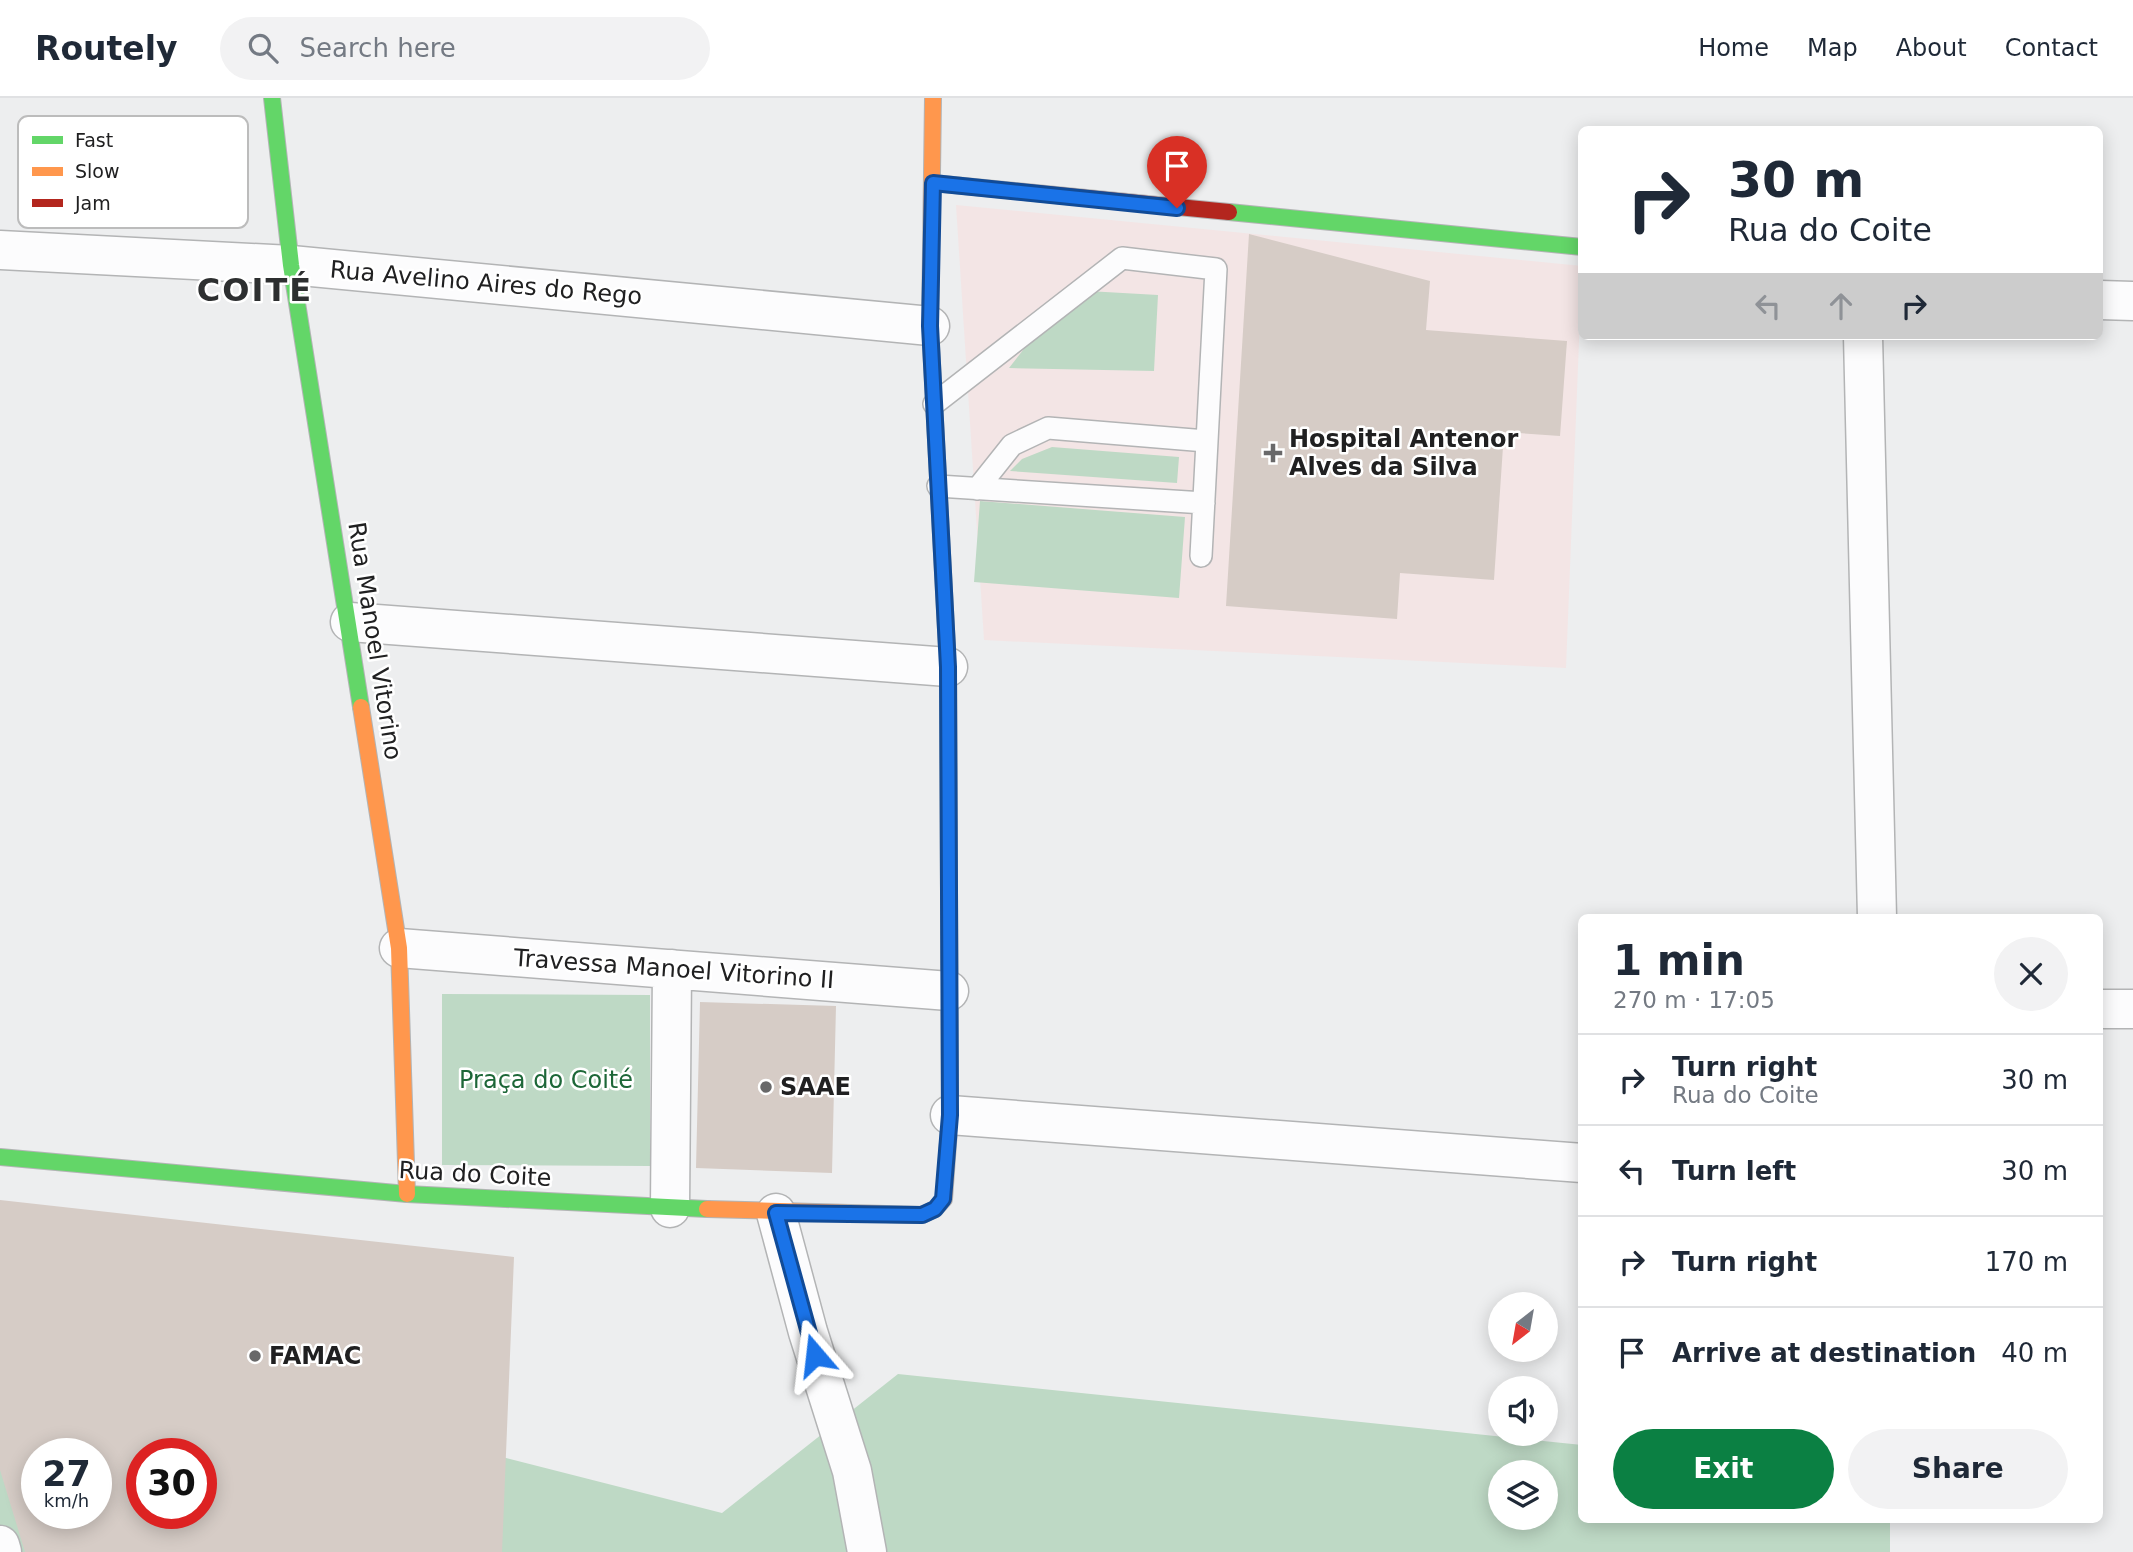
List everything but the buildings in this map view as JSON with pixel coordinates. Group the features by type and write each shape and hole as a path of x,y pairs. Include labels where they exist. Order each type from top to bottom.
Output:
{"street":[{"name":"Rua Manoel Vitorino","path":"272,98 291,265 350,622 399,948 407,1194"},
{"path":"933,98 930,326 948,667 950,1115 1578,1163"},
{"path":"933,183 1578,247"},
{"name":"Rua Avelino Aires do Rego","path":"0,250 291,265 930,326"},
{"path":"2103,300 2133,301"},
{"path":"1863,340 1877,914"},
{"path":"350,622 948,667"},
{"name":"Travessa Manoel Vitorino II","path":"399,948 949,991"},
{"path":"670,1208 672,969"},
{"path":"2103,1009 2133,1009"},
{"name":"Rua do Coite","path":"0,1157 407,1194 776,1213 922,1215 935,1209 943,1199 950,1115"},
{"path":"776,1213 808,1332 852,1471 867,1552"},
{"path":"0,1545 2,1552"}],"lane":[{"path":"934,404 1122,258 1216,269 1201,556"},
{"path":"977,489 1012,445 1048,428 1206,441"},
{"path":"938,486 1204,503"}],"shaded area":[{"name":"Hospital Antenor Alves da Silva","path":"956,205 1578,266 1579,340 1566,668 984,640"}],"green space":[{"path":"1070,290 1158,295 1154,371 1009,368"},
{"path":"1052,447 1179,457 1177,483 1010,471 1022,459"},
{"path":"980,501 1185,517 1179,598 974,582"},
{"name":"Praça do Coité","path":"442,994 650,995 650,1166 442,1165"},
{"path":"0,1363 380,1426 722,1513 898,1374 1488,1435 1488,1446 1558,1446 1558,1443 1578,1445 1578,1523 1890,1523 1890,1552 0,1552"}],"traffic: fast":[{"path":"272,98 291,265 361,707"},
{"path":"1229,212 1578,247"},
{"path":"930,325 948,667 949,890"},
{"path":"0,1157 407,1194 707,1209"}],"traffic: slow":[{"path":"930,325 933,98"},
{"path":"361,707 399,948 407,1194"},
{"path":"707,1209 922,1215 935,1209 944,1199 950,1115 949,890"}],"traffic: jam":[{"path":"933,183 1229,212"}],"place":[{"name":"Hospital Antenor Alves da Silva","path":"1273,453"},
{"name":"SAAE","path":"766,1087"},
{"name":"FAMAC","path":"255,1356"}],"district":[{"name":"COITÉ","path":"255,290"}],"route":[{"path":"815,1355 776,1213 922,1215 935,1209 943,1199 950,1115 948,667 930,326 933,183 1177,208"}]}
